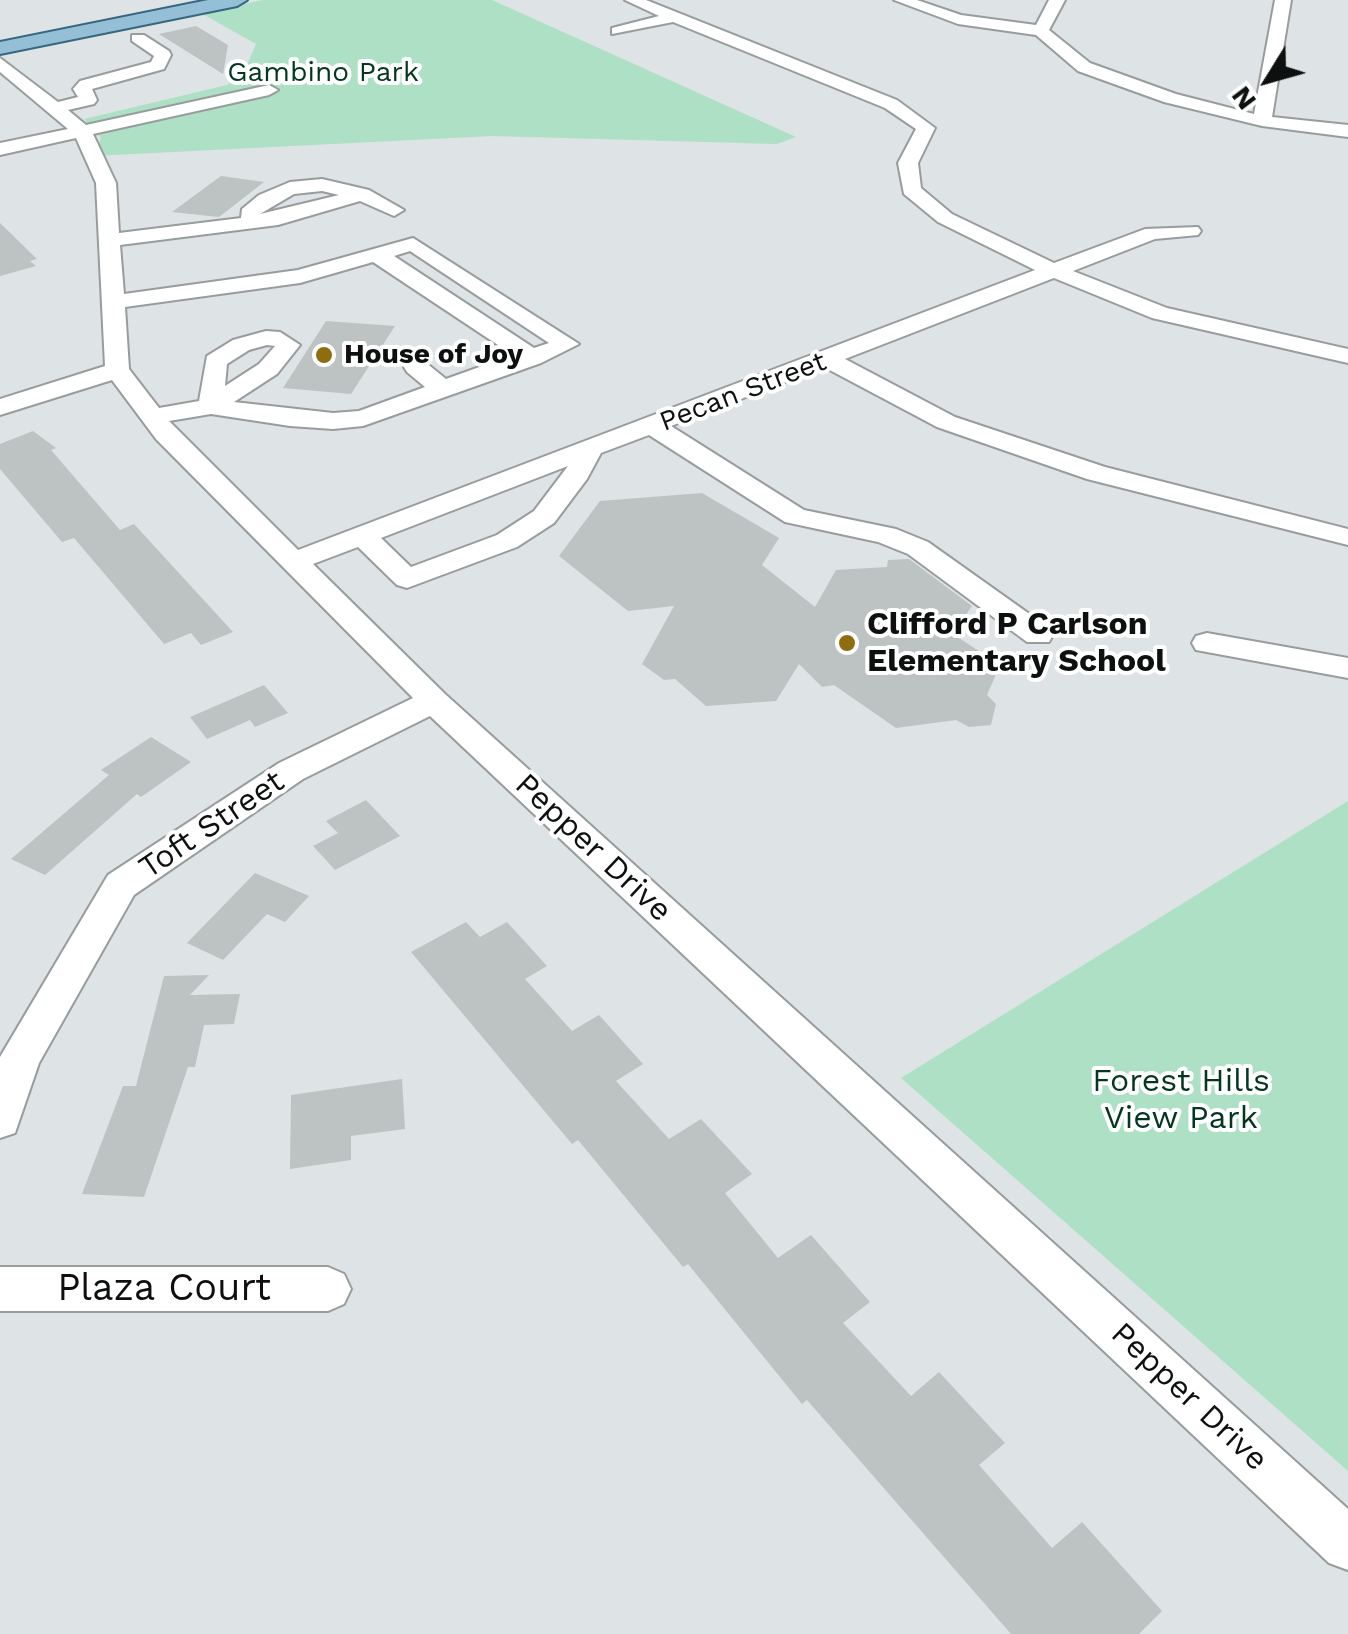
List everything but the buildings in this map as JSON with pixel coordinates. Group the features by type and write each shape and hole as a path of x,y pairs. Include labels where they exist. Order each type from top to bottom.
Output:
{"main road":[{"path":"0,38 194,0"},
{"path":"0,48 237,0"}],"street":[{"path":"633,0 891,104 926,128 908,163 911,190 945,218 1052,270 1160,313 1348,356"},
{"path":"902,0 958,19 1041,31 1084,67 1170,98 1262,120 1348,131"},
{"path":"1041,31 1057,0"},
{"path":"1262,120 1283,0"},
{"path":"618,31 674,17"},
{"path":"68,120 88,100 82,88 86,84 158,65 163,54 138,38"},
{"path":"0,64 68,120 106,183 117,370 0,407"},
{"path":"0,148 68,120 269,90"},
{"path":"110,240 254,224 362,194 394,210"},
{"name":"Pecan Street","path":"296,561 829,360 1152,233 1191,231"},
{"path":"113,302 276,280 407,244 418,246 566,342 444,390 347,420 290,418 211,406 152,417"},
{"path":"376,254 533,358"},
{"path":"829,360 946,422 1096,473 1348,537"},
{"path":"416,367 444,390"},
{"name":"Pepper Drive","path":"117,370 165,434 434,700 1348,1544"},
{"path":"653,426 795,516 886,535 918,548 1038,635"},
{"path":"362,536 407,578 507,541 544,517 574,480 590,450"},
{"path":"1207,643 1348,668"},
{"name":"Toft Street","path":"0,1120 9,1057 121,885 291,771 434,700"},
{"name":"Plaza Court","path":"0,1289 328,1289"}],"green space":[{"name":"Gambino Park","path":"263,0 492,0 796,137 777,144 492,136 94,156 101,138 84,119 227,85 244,72 256,44 201,13"},
{"name":"Forest Hills View Park","path":"1348,801 1348,1471 901,1078"}],"place":[{"name":"House of Joy","path":"324,355"},
{"name":"Clifford P Carlson Elementary School","path":"847,643"}]}
